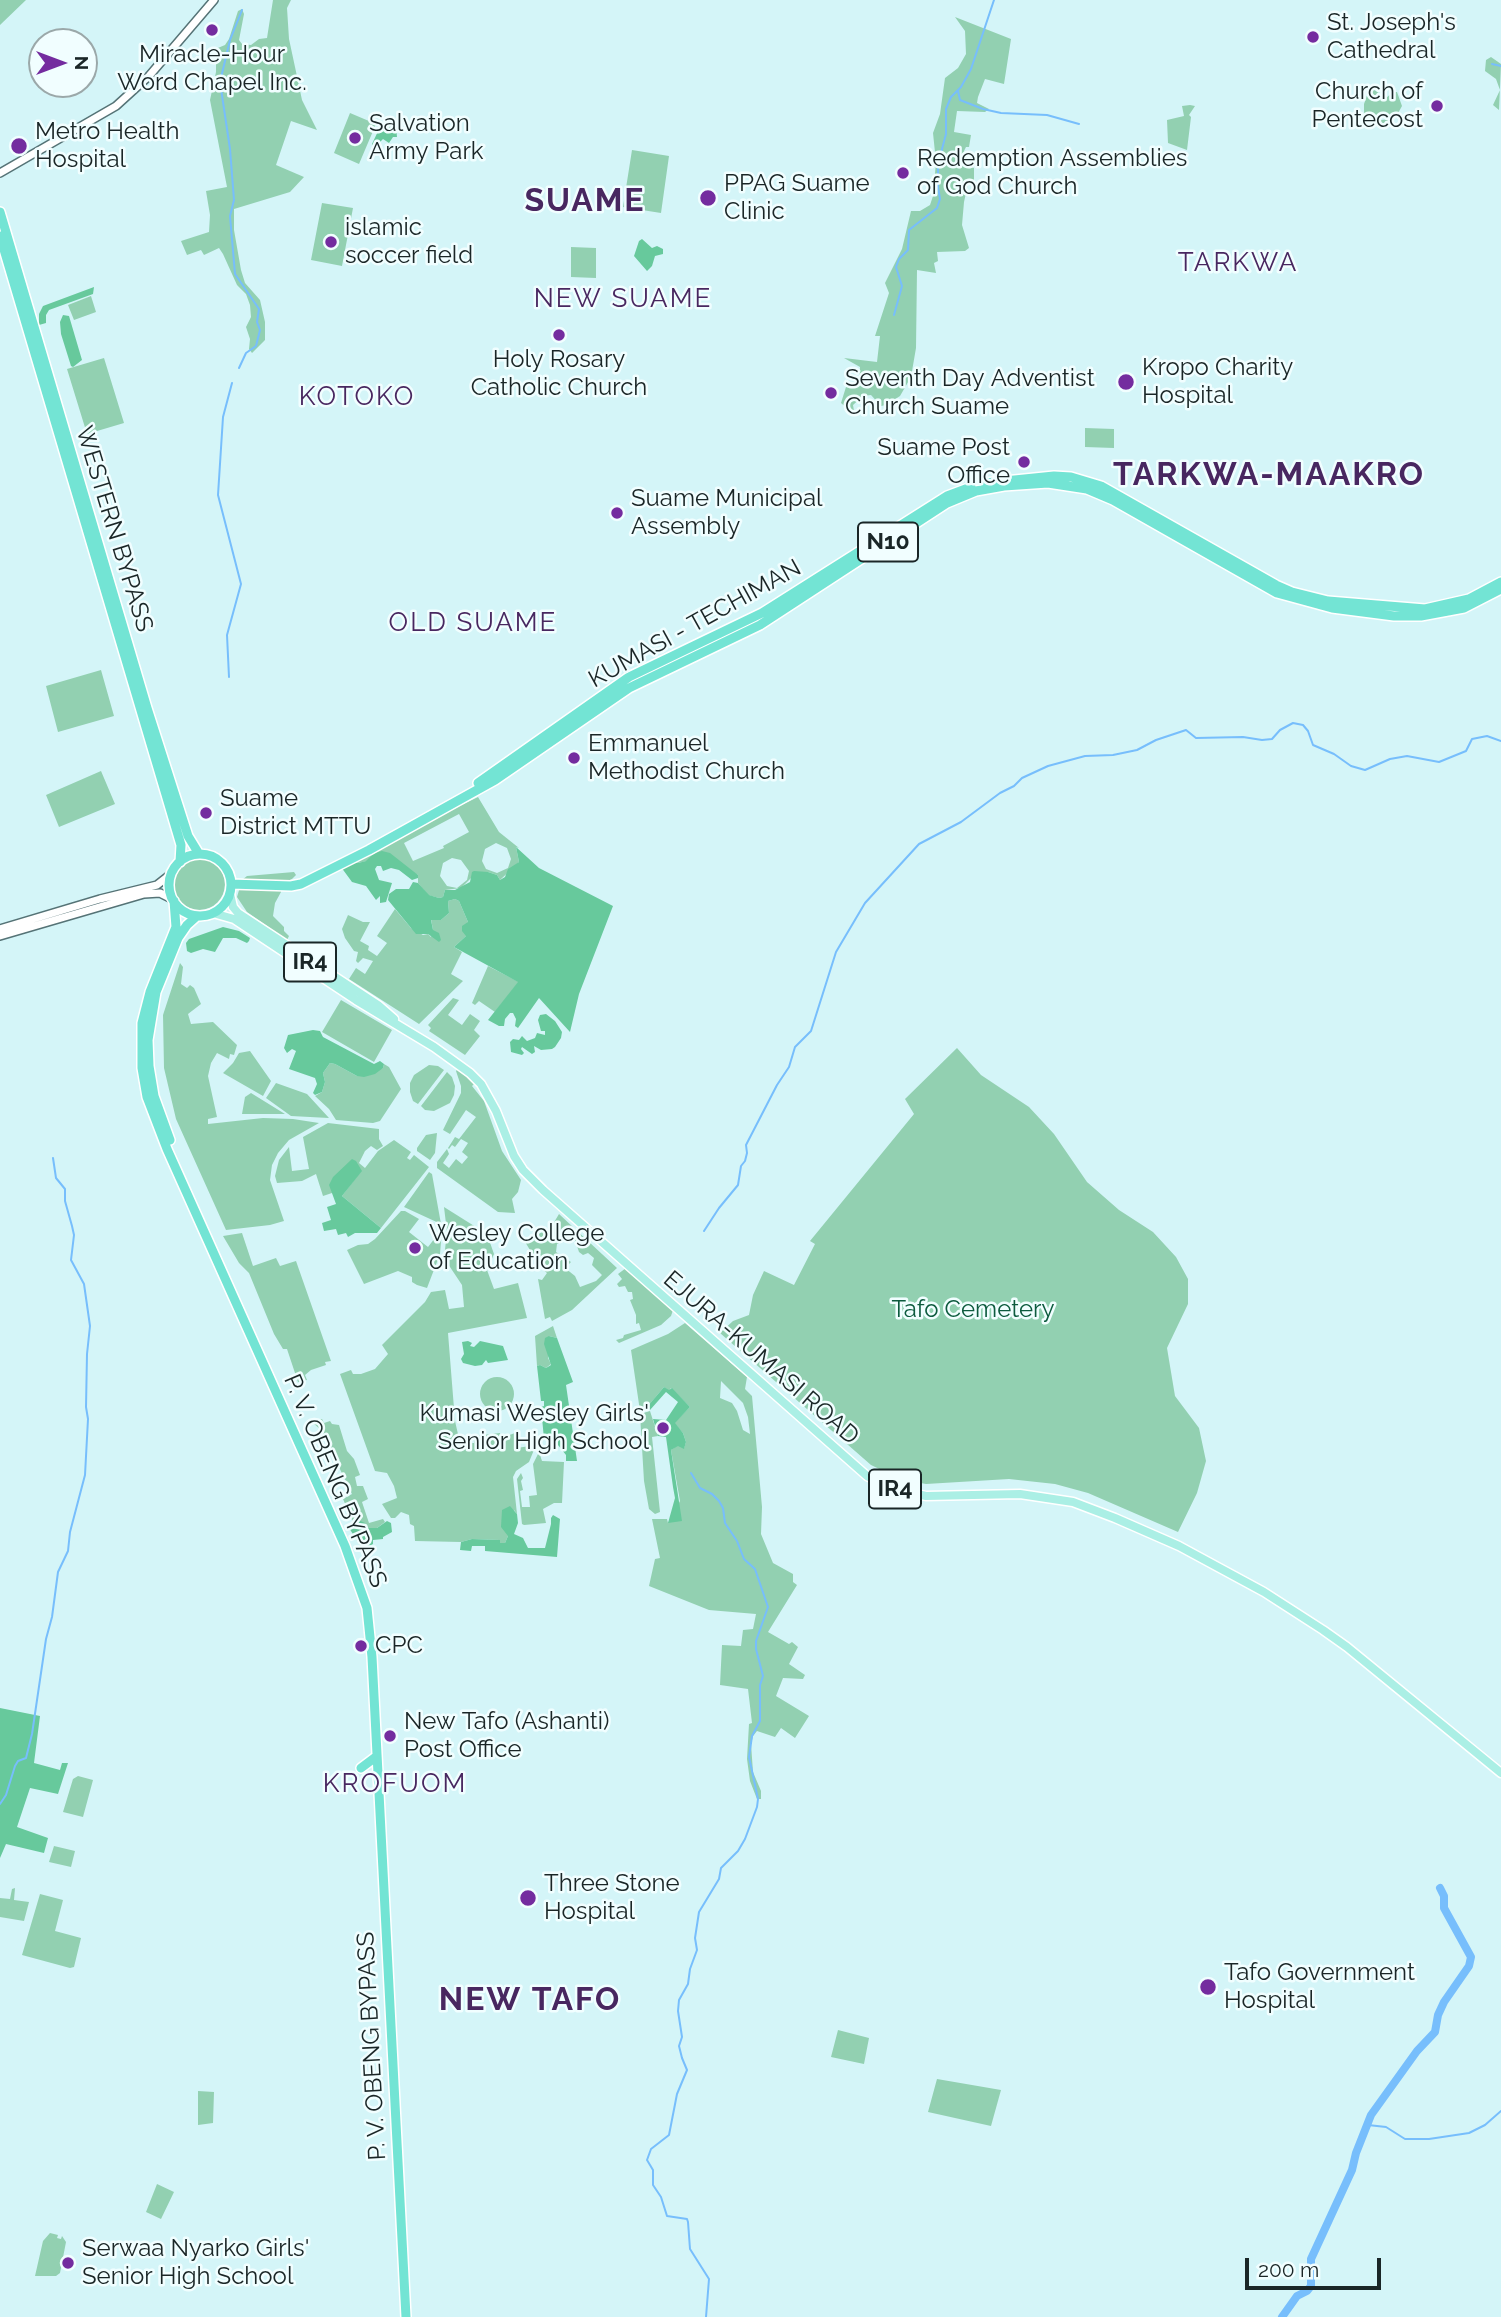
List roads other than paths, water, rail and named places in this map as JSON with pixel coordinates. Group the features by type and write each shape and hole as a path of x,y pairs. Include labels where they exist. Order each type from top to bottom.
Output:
{"highway":[{"name":"WESTERN BYPASS","path":"0,212 181,845 180,862"},
{"name":"WESTERN BYPASS","path":"0,236 143,709 188,836 199,854"},
{"name":"KUMASI - TECHIMAN","path":"316,875 318,870 331,862 461,795 629,677 762,613 947,496 976,485 999,480 1054,476 1093,483 1276,585 1328,601 1424,609 1456,604 1501,582"},
{"name":"N10","path":"230,889 301,884 369,850 495,780 629,688 760,625 947,503 976,491 1048,483 1087,489 1113,500 1276,593 1332,608 1394,616 1421,616 1464,608 1501,589"},
{"path":"199,854 213,857 220,862 228,872 230,889 226,902 213,913 197,916 188,914 173,900 169,886 172,874 180,862 199,854"},
{"name":"P. V. OBENG BYPASS","path":"173,900 176,928 150,992 142,1023 143,1081 153,1116 342,1526 365,1582 373,1613 383,1762 408,2317"},
{"name":"P. V. OBENG BYPASS","path":"197,916 178,938 156,992 148,1040 149,1066 154,1096 166,1130 345,1546 365,1601 371,1646 408,2317"},
{"path":"361,1768 377,1756"}],"main road":[{"path":"0,173 116,106 149,76 214,0"},
{"path":"0,929 157,885 172,874"},
{"name":"IR4","path":"230,889 233,907 238,913 386,1011 398,1024"},
{"path":"0,936 144,894 160,893 173,900"},
{"name":"IR4","path":"213,913 234,919 347,994 398,1024"},
{"name":"EJURA-KUMASI ROAD","path":"398,1024 450,1058 481,1084 496,1111 514,1156 523,1170 543,1190 867,1476 895,1489 926,1496 1020,1494 1073,1502 1179,1546 1264,1592 1331,1636 1501,1773"}],"waterway":[{"path":"894,315 902,286 896,267 899,259 908,250 909,230 937,208 940,199 938,164 946,134 946,109 951,97 961,87 971,69 994,0"},
{"path":"239,368 246,353 256,346 260,330 257,322 259,309 235,274 230,216 234,200 220,82 230,40 242,10"},
{"path":"1492,64 1501,66"},
{"path":"958,91 960,100 983,109 1001,113 1047,115 1079,124"},
{"path":"229,677 227,635 241,584 218,495 223,417 232,383"},
{"path":"704,1231 738,1185 741,1166 747,1153 746,1145 789,1067 795,1047 811,1031 836,952 865,903 919,844 961,822 1022,778 1048,766 1085,756 1113,755 1137,750 1186,730 1196,738 1243,737 1262,740 1272,739 1280,730 1293,723 1303,725 1313,745 1334,754 1351,766 1365,770 1390,759 1407,756 1439,762 1466,751 1472,739 1487,736 1501,741"},
{"path":"0,1804 6,1795 15,1766 18,1761 26,1758 58,1572 68,1551 70,1532 85,1475 90,1326 84,1284 71,1260 74,1235 65,1201 65,1189 56,1178 53,1158"},
{"path":"691,1473 700,1488 719,1501 725,1523 737,1541 744,1559 755,1569 768,1607 756,1641 763,1676 760,1685 760,1721 752,1736 749,1757 758,1799 757,1807 745,1839 738,1851 721,1868 719,1879 699,1912 695,1938 697,1950 688,1984 679,2000 678,2011 682,2037 679,2046 687,2070 677,2094 669,2135 651,2149 647,2160 653,2170 653,2185 661,2197 667,2216 687,2219 690,2249 709,2279 706,2317"},
{"path":"1282,2317 1297,2296 1311,2286 1311,2259 1352,2170 1371,2115 1417,2051 1435,2032 1444,2002 1469,1966 1471,1957 1444,1908 1444,1896 1440,1888"},
{"path":"1368,2125 1386,2127 1405,2139 1429,2139 1469,2133 1485,2125 1501,2111"}],"place":[{"name":"Miracle-Hour Word Chapel Inc.","path":"212,30"},
{"name":"St. Joseph's Cathedral","path":"1313,37"},
{"name":"Church of Pentecost","path":"1437,106"},
{"name":"Salvation Army Park","path":"355,138"},
{"name":"Metro Health Hospital","path":"19,146"},
{"name":"Redemption Assemblies of God Church","path":"903,173"},
{"name":"PPAG Suame Clinic","path":"708,198"},
{"name":"islamic soccer field","path":"331,242"},
{"name":"Holy Rosary Catholic Church","path":"559,335"},
{"name":"Kropo Charity Hospital","path":"1126,382"},
{"name":"Seventh Day Adventist Church Suame","path":"831,393"},
{"name":"Suame Post Office","path":"1024,462"},
{"name":"Suame Municipal Assembly","path":"617,513"},
{"name":"Emmanuel Methodist Church","path":"574,758"},
{"name":"Suame District MTTU","path":"206,813"},
{"name":"Wesley College of Education","path":"415,1248"},
{"name":"Kumasi Wesley Girls' Senior High School","path":"663,1428"},
{"name":"CPC","path":"361,1646"},
{"name":"New Tafo (Ashanti) Post Office","path":"390,1736"},
{"name":"Three Stone Hospital","path":"528,1898"},
{"name":"Tafo Government Hospital","path":"1208,1987"},
{"name":"Serwaa Nyarko Girls' Senior High School","path":"68,2263"}],"district":[{"name":"SUAME","path":"585,201"},
{"name":"TARKWA","path":"1238,263"},
{"name":"NEW SUAME","path":"623,299"},
{"name":"KOTOKO","path":"357,397"},
{"name":"TARKWA-MAAKRO","path":"1269,475"},
{"name":"OLD SUAME","path":"473,623"},
{"name":"KROFUOM","path":"395,1784"},
{"name":"NEW TAFO","path":"530,2000"}],"park label":[{"name":"Tafo Cemetery","path":"973,1310"}]}
